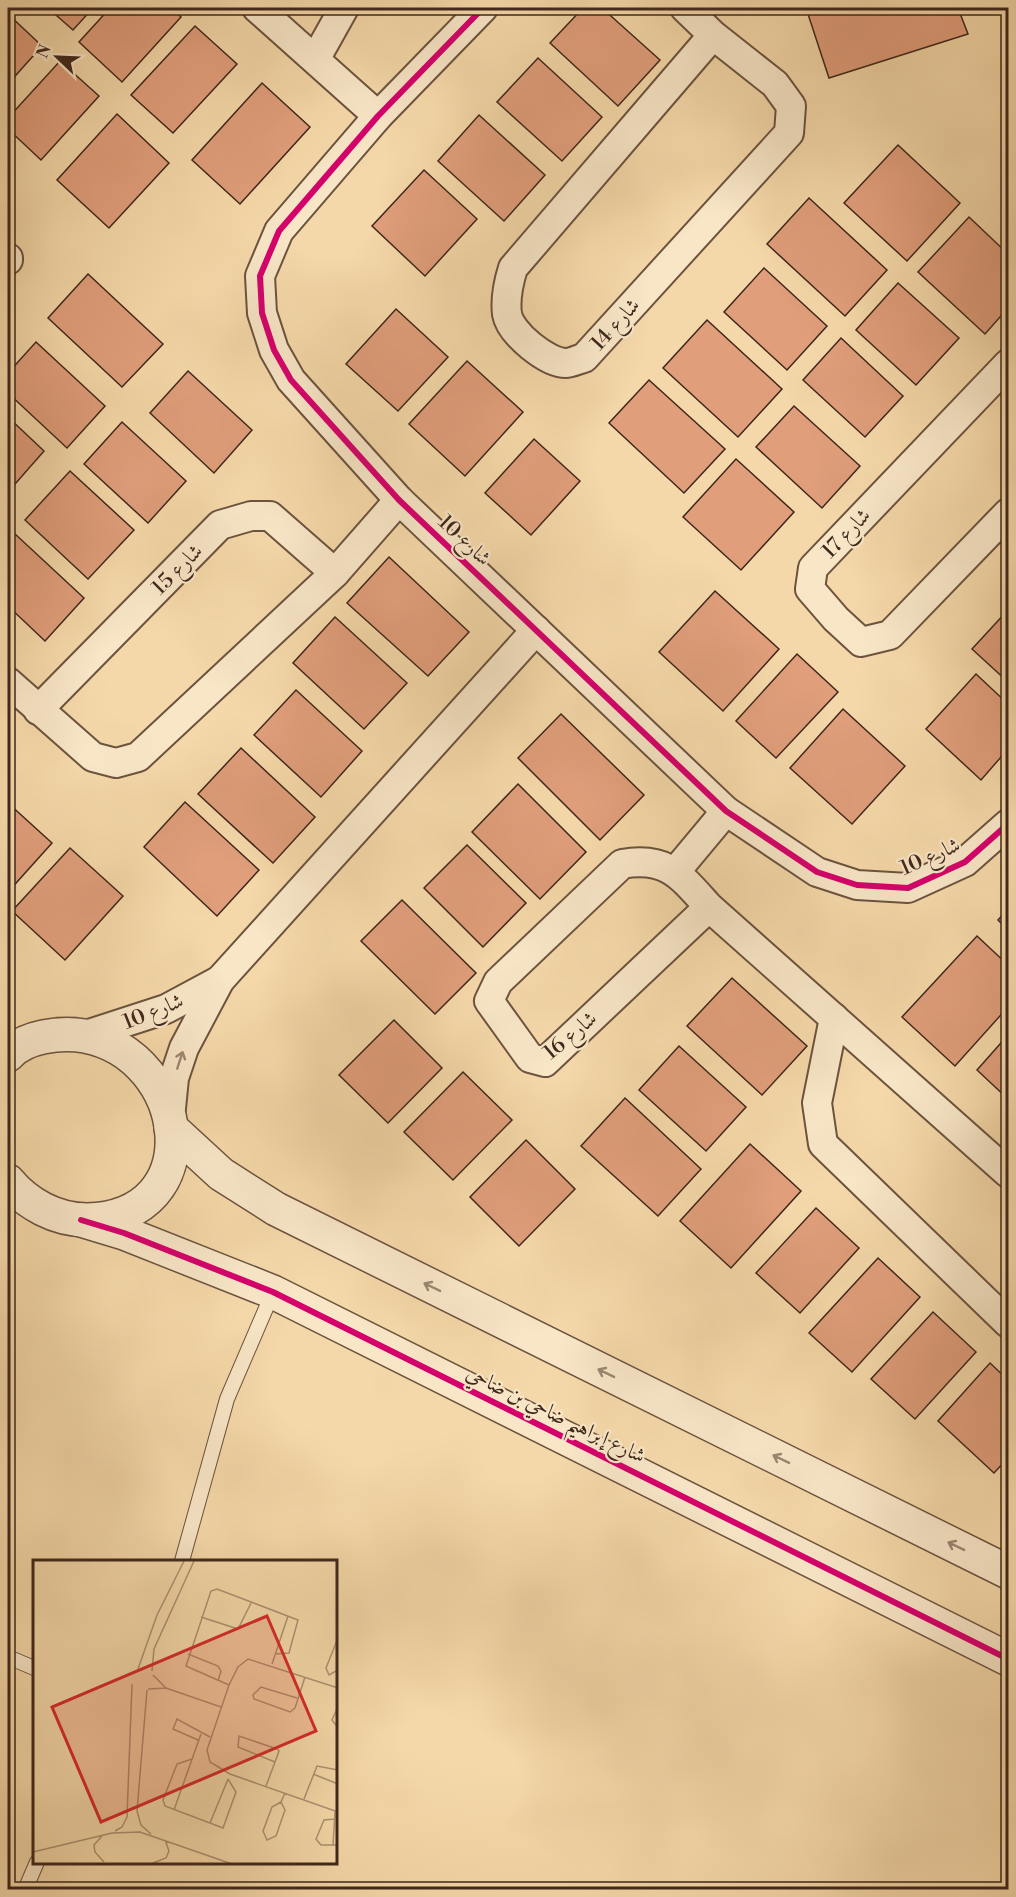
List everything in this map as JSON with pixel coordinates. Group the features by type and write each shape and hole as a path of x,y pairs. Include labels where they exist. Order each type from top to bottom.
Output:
{"street":[{"path":"257,8 316,58 378,116"},
{"path":"316,58 344,8"},
{"name":"شارع 10","path":"483,8 378,116 279,231 260,276 262,313 274,350 291,380 399,500 726,811 817,872 857,885 908,888 964,862 1008,824"},
{"name":"شارع 14","path":"685,8 713,35 775,84 790,106 789,133 584,358 565,363 547,356 522,341 507,317 506,292 513,268 713,35"},
{"name":"شارع 17","path":"1008,364 813,568 810,589 836,619 861,642 890,635 1008,513"},
{"path":"8,682 93,757 116,763 138,757 334,573 399,500"},
{"name":"شارع 15","path":"38,710 220,525 251,516 270,516 334,573"},
{"name":"شارع 10","path":"170,1123 174,1078 184,1048 220,980 536,630"},
{"path":"676,871 726,811"},
{"name":"شارع 16","path":"709,907 545,1062 530,1058 489,1001 498,982 622,864 642,860 676,871 709,907 1008,1173"},
{"name":"شارع 10","path":"82,1036 166,1009 220,980"},
{"path":"834,1018 817,1104 823,1144 1008,1323"},
{"path":"8,1023 46,1036 82,1036 117,1047 145,1069 160,1092 170,1123 171,1154 167,1172 147,1202 116,1216 81,1220"},
{"path":"8,1055 12,1050 46,1036"},
{"path":"170,1123 221,1174 276,1209 1008,1572"},
{"name":"شارع إبراهيم ضاحي بن ضاحي","path":"8,1181 17,1192 46,1211 144,1240 273,1292 1008,1659"}],"lane":[{"path":"182,1560 227,1399 273,1292"},
{"path":"8,1656 33,1668"},
{"path":"25,1890 37,1864"}],"building":[{"path":"48,8 93,8 73,30"},
{"path":"110,8 172,8 181,17 122,82 79,42"},
{"path":"583,8 602,8 660,60 618,106 550,43"},
{"path":"806,8 958,8 968,34 829,78"},
{"path":"8,14 42,46 8,84"},
{"path":"195,26 237,64 173,133 131,95"},
{"path":"538,58 602,117 562,161 497,102"},
{"path":"60,61 99,96 41,160 8,129 8,118"},
{"path":"262,83 310,127 240,204 192,160"},
{"path":"117,114 169,163 109,228 57,180"},
{"path":"479,115 545,175 504,221 438,161"},
{"path":"898,145 960,203 907,261 844,203"},
{"path":"424,170 477,219 425,276 372,226"},
{"path":"809,198 887,270 845,316 767,244"},
{"path":"969,217 1008,254 1008,308 985,334 918,272"},
{"path":"764,268 827,326 787,370 724,312"},
{"path":"88,274 163,344 122,387 48,318"},
{"path":"898,283 959,338 916,385 856,330"},
{"path":"396,309 448,357 398,411 346,364"},
{"path":"707,320 782,389 738,437 663,368"},
{"path":"841,338 903,396 865,437 803,380"},
{"path":"36,342 105,406 67,448 8,393 8,373"},
{"path":"467,361 523,412 465,476 409,424"},
{"path":"188,371 252,430 214,473 150,413"},
{"path":"649,380 725,449 684,493 609,423"},
{"path":"794,406 860,466 822,508 756,447"},
{"path":"8,417 44,451 8,492"},
{"path":"122,422 186,481 148,523 84,464"},
{"path":"534,439 580,481 531,535 485,493"},
{"path":"736,459 794,512 741,570 683,517"},
{"path":"70,471 134,530 88,579 25,520"},
{"path":"14,533 84,598 45,641 8,606 8,540"},
{"path":"389,557 469,632 428,676 347,603"},
{"path":"715,591 779,649 723,711 659,652"},
{"path":"1008,610 1008,682 972,649"},
{"path":"335,617 407,683 364,729 293,663"},
{"path":"797,654 838,692 776,758 736,721"},
{"path":"976,674 1008,704 1008,749 981,780 926,729"},
{"path":"296,690 362,751 321,797 254,735"},
{"path":"843,709 905,766 852,824 790,768"},
{"path":"561,714 644,795 600,840 518,758"},
{"path":"241,748 315,817 273,863 198,794"},
{"path":"518,784 586,852 540,899 472,832"},
{"path":"185,802 259,870 217,916 144,847"},
{"path":"8,803 52,843 8,892"},
{"path":"467,845 526,903 483,947 424,888"},
{"path":"70,848 123,896 65,960 12,911"},
{"path":"402,900 476,973 435,1014 361,941"},
{"path":"1008,909 1008,930 998,920"},
{"path":"977,936 1008,965 1008,1007 955,1066 902,1017"},
{"path":"732,978 807,1046 762,1095 687,1026"},
{"path":"394,1020 442,1068 388,1123 339,1075"},
{"path":"1008,1035 1008,1099 977,1070"},
{"path":"679,1046 746,1107 706,1151 639,1090"},
{"path":"463,1072 512,1120 453,1180 404,1132"},
{"path":"625,1098 701,1169 658,1216 581,1146"},
{"path":"526,1140 575,1189 519,1246 470,1197"},
{"path":"750,1144 801,1191 731,1268 680,1221"},
{"path":"816,1208 859,1248 800,1313 756,1273"},
{"path":"878,1258 920,1297 852,1372 809,1333"},
{"path":"933,1312 976,1352 915,1419 871,1379"},
{"path":"990,1363 1008,1380 1008,1458 994,1473 938,1421"}],"cycle path":[{"path":"483,8 378,116 279,231 260,276 262,313 274,350 291,380 399,500 726,811 817,872 857,885 908,888 965,862 1008,824"},
{"path":"81,1220 124,1233 273,1292 1008,1659"}]}
